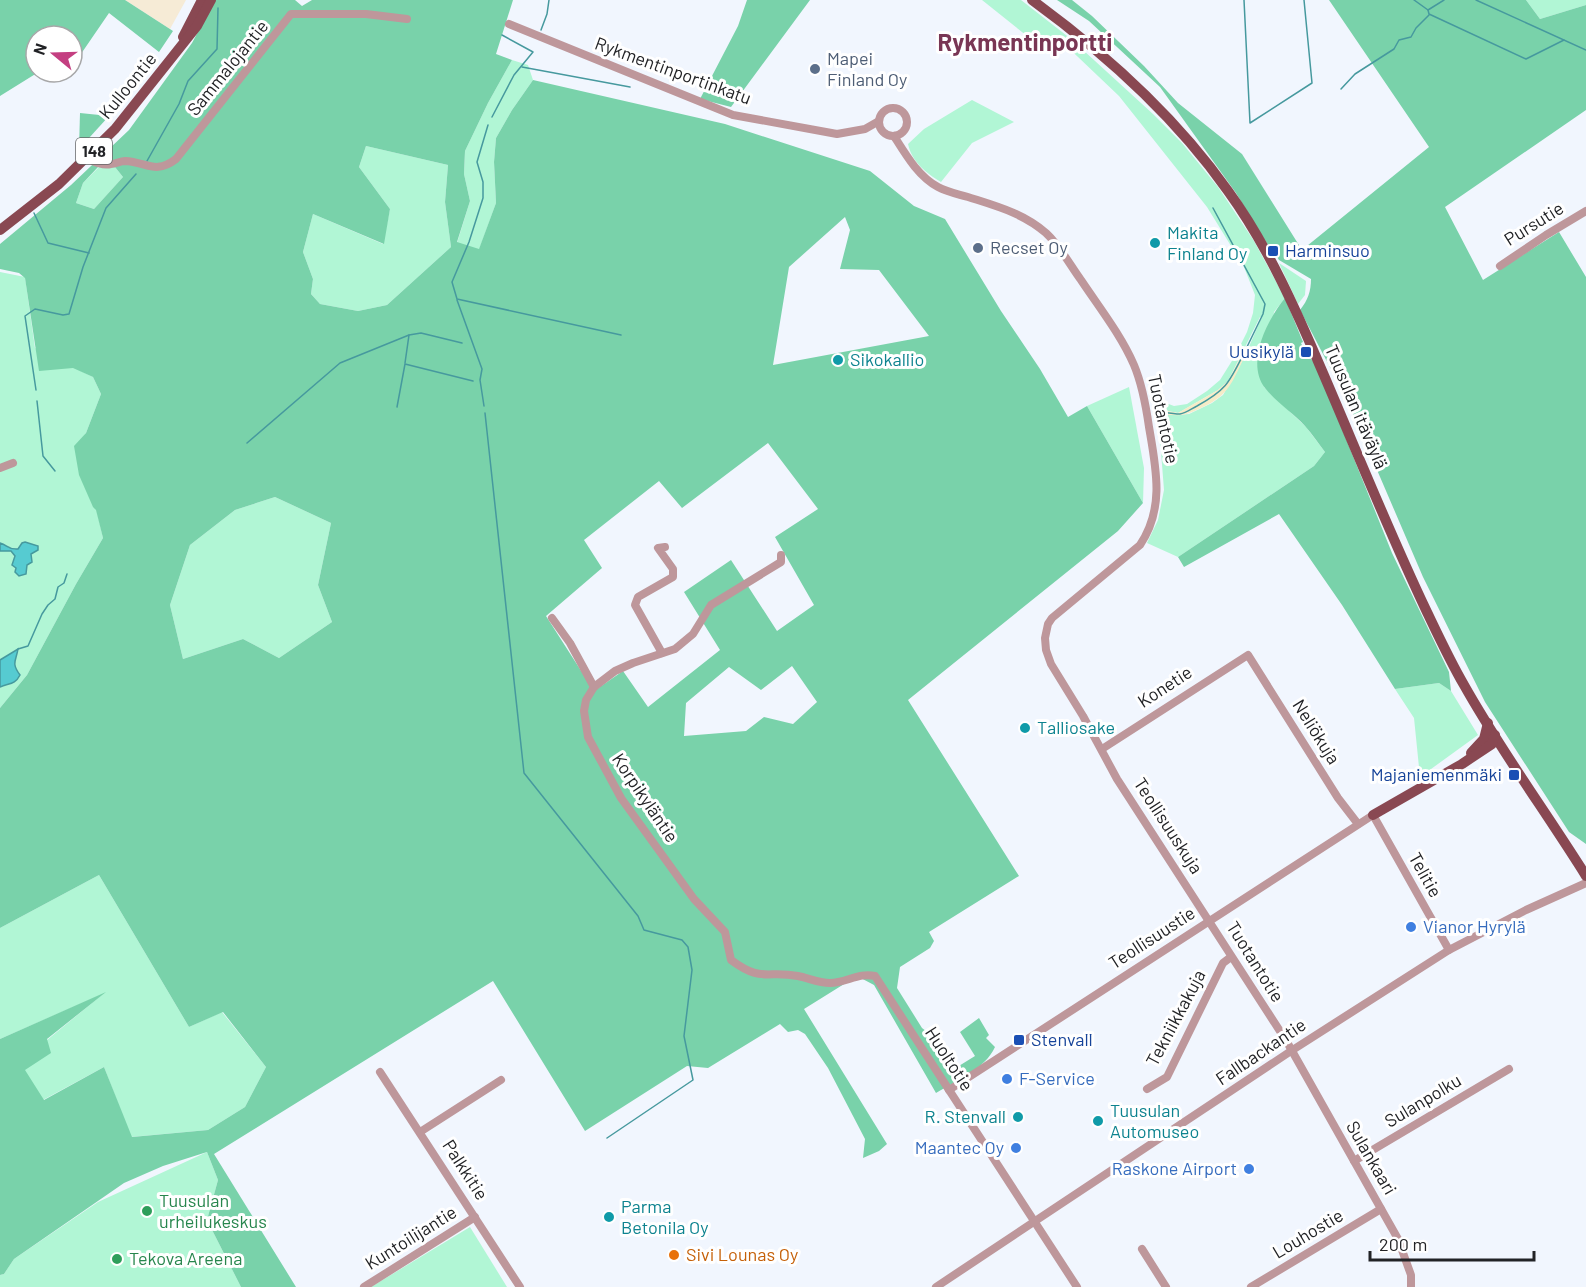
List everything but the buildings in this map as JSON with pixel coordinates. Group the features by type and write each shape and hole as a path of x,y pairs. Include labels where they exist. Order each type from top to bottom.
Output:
{"main road":[{"name":"Kulloontie","path":"174,56 202,0"},
{"name":"Kulloontie","path":"0,230 59,184 134,108 197,26 210,0"},
{"name":"Tuusulan itäväylä","path":"1032,0 1113,64 1143,92 1205,161 1235,200 1268,255 1294,306 1426,609 1460,678 1586,876"},
{"path":"1435,780 1474,751 1484,739 1488,723"},
{"path":"1373,815 1489,746 1495,735"},
{"path":"1435,780 1448,776 1491,750 1498,750 1509,756"}],"street":[{"name":"Sammalojantie","path":"87,158 99,164 110,165 122,161 158,168 176,159 291,14 366,14 407,19"},
{"name":"Rykmentinportinkatu","path":"509,24 733,115 837,134 880,126"},
{"path":"886,110 899,110 906,120 906,124 898,134 885,134 880,126 880,117 886,110"},
{"name":"Tuotantotie","path":"898,134 902,149 922,175 938,187 1008,210 1047,234 1116,333 1137,374 1158,476 1154,516 1140,545 1058,611 1048,624 1045,638 1051,664 1102,749"},
{"name":"Pursutie","path":"1500,266 1546,234 1586,211"},
{"path":"0,468 13,463"},
{"path":"662,653 635,604 638,597 673,577 673,569 658,548 665,547"},
{"path":"552,618 570,643 594,687 615,671 675,649 693,633 711,606 781,562 782,555"},
{"name":"Konetie","path":"1102,749 1248,655"},
{"name":"Neliökuja","path":"1248,655 1338,798 1358,824"},
{"name":"Korpikyläntie","path":"594,687 586,700 584,711 588,737 598,757 621,798 694,899 725,932 731,960 746,971 761,976 794,975 831,983 866,974 875,976"},
{"name":"Teollisuuskuja","path":"1102,749 1117,778 1209,921"},
{"name":"Teollisuustie","path":"949,1090 1373,815"},
{"name":"Telitie","path":"1373,815 1377,826 1449,950"},
{"name":"Fallbackantie","path":"936,1287 1291,1051 1449,950 1526,910 1586,883"},
{"name":"Tuotantotie","path":"1209,921 1291,1051"},
{"name":"Tekniikkakuja","path":"1148,1089 1167,1077 1223,963 1231,957"},
{"name":"Huoltotie","path":"875,976 1077,1287"},
{"name":"Sulankaari","path":"1291,1051 1398,1239 1411,1275 1411,1287"},
{"name":"Sulanpolku","path":"1354,1161 1509,1069"},
{"name":"Palkkitie","path":"380,1072 520,1287"},
{"path":"420,1132 501,1080"},
{"name":"Louhostie","path":"1251,1287 1381,1209"},
{"name":"Kuntoilijantie","path":"364,1287 475,1217"},
{"path":"1142,1249 1166,1287"}],"shaded area":[{"path":"125,0 186,0 170,29"}],"green space":[{"path":"0,0 125,0 173,31 159,52 109,13 84,49 84,24 24,24 24,81 0,96"},
{"path":"215,0 295,0 302,6 312,0 513,0 496,54 512,60 465,151 464,174 470,201 457,242 479,249 496,203 494,162 496,138 533,80 725,124 870,171 914,206 945,219 1068,417 1087,406 1143,503 1118,531 908,700 1019,876 929,932 934,941 930,948 900,967 897,988 922,1028 931,1035 954,1069 975,1056 960,1032 979,1018 989,1035 986,1038 995,1047 977,1068 936,1093 874,985 857,976 804,1009 887,1144 879,1151 863,1158 865,1139 828,1068 805,1034 798,1030 788,1032 780,1024 708,1068 687,1066 585,1131 493,981 214,1154 296,1287 241,1287 207,1220 218,1180 207,1152 163,1166 124,1183 14,1259 4,1274 0,1275 0,1039 106,992 47,1039 51,1053 25,1070 44,1100 104,1067 132,1137 208,1130 245,1107 266,1067 223,1012 189,1027 99,875 0,928 0,708 27,675 103,538 96,510 79,475 74,446 86,433 101,394 93,377 73,368 39,371 25,278 19,273 0,269 0,244 71,185 129,130 192,43","holes":["366,146 448,165 445,202 451,247 387,305 358,311 320,304 311,294 313,279 303,252 313,214 384,244 390,209 359,167","99,166 115,167 123,177 94,209 76,203 83,183","845,217 850,230 840,269 879,270 929,336 773,365 789,267","768,443 818,509 775,537 814,605 777,631 731,560 684,592 720,650 648,707 623,671 594,691 546,616 602,568 584,540 659,481 682,508","275,497 331,523 318,585 332,622 279,658 243,639 183,659 170,605 190,545 235,510","792,666 817,702 793,724 764,717 746,731 684,736 686,703 729,667 761,690"]},
{"path":"747,0 810,0 731,107 700,99 738,26"},
{"path":"982,0 1021,0 1071,39 1153,114 1182,143 1218,187 1254,241 1285,298 1274,312 1264,387 1306,427 1325,452 1314,466 1178,557 1147,543 1158,520 1164,490 1158,414 1189,414 1223,395 1244,358 1262,317 1228,381 1218,390 1178,413 1158,409 1150,397 1174,406 1187,404 1220,380 1247,332 1253,313 1255,295 1244,267 1207,207 1119,96 1057,37 1042,48"},
{"path":"1057,0 1072,0 1092,16 1144,66 1178,103 1242,154 1302,250 1429,147 1329,0 1526,0 1540,19 1586,5 1586,110 1445,207 1483,280 1559,232 1586,277 1586,844 1569,832 1485,702 1423,577 1347,400 1300,310 1308,295 1311,279 1279,260 1271,250 1236,193 1160,87 1089,21"},
{"path":"1526,0 1586,0 1586,5 1540,19"},
{"path":"512,60 528,65 533,80 496,138 494,162 496,203 479,250 457,243 470,201 464,174 465,151"},
{"path":"972,100 1014,122 972,143 941,182 920,166 908,144 924,129"},
{"path":"80,113 109,116 79,149"},
{"path":"366,146 448,165 445,202 451,247 387,305 358,311 320,304 311,294 313,279 303,252 313,214 383,244 390,209 359,167"},
{"path":"100,166 115,167 123,177 94,209 76,203 83,183"},
{"path":"1279,263 1306,281 1305,295 1298,304"},
{"path":"0,272 25,277 35,348 93,377 101,394 81,440 103,538 27,675 0,708"},
{"path":"1285,298 1307,356 1317,367 1392,553 1449,672 1451,691 1439,683 1395,689 1342,605 1279,514 1184,567 1178,557 1314,466 1325,452 1305,426 1269,393 1259,378 1257,366 1261,341 1272,317"},
{"path":"1129,387 1144,468 1143,503 1087,406"},
{"path":"275,497 331,523 318,585 332,622 279,658 243,639 183,659 170,605 190,545 235,510"},
{"path":"1439,683 1451,691 1478,735 1420,777 1414,718 1395,689"},
{"path":"99,875 189,1027 222,1012 266,1067 245,1107 208,1130 131,1137 104,1067 43,1100 24,1070 47,1040 103,994 0,1039 0,928"},
{"name":"Tuusulan urheilukeskus","path":"207,1152 218,1180 207,1220 241,1287 0,1287 0,1275 4,1274 14,1259 98,1202"},
{"path":"470,1227 507,1287 371,1287"}],"sand":[{"path":"1242,354 1245,355 1233,381 1219,398 1187,414 1158,414 1158,409 1178,413 1218,390 1228,381"}],"water":[{"path":"25,542 38,546 38,550 31,554 32,562 27,565 26,574 19,576 12,565 15,556 11,551 0,551 0,543 12,549 18,549"},
{"path":"18,649 15,665 20,675 14,682 0,687 0,660"}],"waterway":[{"path":"541,30 549,0"},
{"path":"1244,0 1250,123 1312,83 1304,0"},
{"path":"1414,0 1428,10 1429,14 1526,59 1564,40"},
{"path":"1428,10 1444,0"},
{"path":"1476,0 1586,50"},
{"path":"147,161 179,104 188,81 217,49 218,8"},
{"path":"1341,89 1355,74 1394,49 1399,40 1411,37 1416,28 1429,15"},
{"path":"492,117 514,75 533,52 502,35"},
{"path":"522,67 630,87"},
{"path":"488,125 477,162 483,182 483,198 469,242 452,282 457,299 621,335"},
{"path":"36,390 25,316 35,309 63,315 69,314 83,267 106,208 136,174"},
{"path":"1213,208 1265,304 1263,314 1245,351"},
{"path":"34,213 48,243 89,253"},
{"path":"457,300 482,369 480,380 484,406"},
{"path":"247,443 340,363 409,335 421,333 462,343"},
{"path":"405,363 409,335"},
{"path":"1156,411 1180,414 1207,400 1226,385 1243,355"},
{"path":"397,407 405,364 473,381"},
{"path":"37,401 43,456 55,471"},
{"path":"485,413 524,773 638,916 644,930 682,940 688,947 692,970 684,1036 693,1080 607,1138"},
{"path":"18,649 28,646 42,614 55,599 58,587 64,583 67,574"}],"place":[{"name":"Mapei Finland Oy","path":"815,69"},
{"name":"Makita Finland Oy","path":"1155,243"},
{"name":"Recset Oy","path":"978,248"},
{"name":"Harminsuo","path":"1273,251"},
{"name":"Uusikylä","path":"1306,352"},
{"name":"Sikokallio","path":"838,360"},
{"name":"Talliosake","path":"1025,728"},
{"name":"Majaniemenmäki","path":"1514,775"},
{"name":"Vianor Hyrylä","path":"1411,927"},
{"name":"Stenvall","path":"1019,1040"},
{"name":"F-Service","path":"1007,1079"},
{"name":"R. Stenvall","path":"1018,1117"},
{"name":"Tuusulan Automuseo","path":"1098,1121"},
{"name":"Maantec Oy","path":"1016,1148"},
{"name":"Raskone Airport","path":"1249,1169"},
{"name":"Tuusulan urheilukeskus","path":"147,1211"},
{"name":"Parma Betonila Oy","path":"609,1217"},
{"name":"Sivi Lounas Oy","path":"674,1255"},
{"name":"Tekova Areena","path":"117,1259"}],"district":[{"name":"Rykmentinportti","path":"1025,43"}]}
